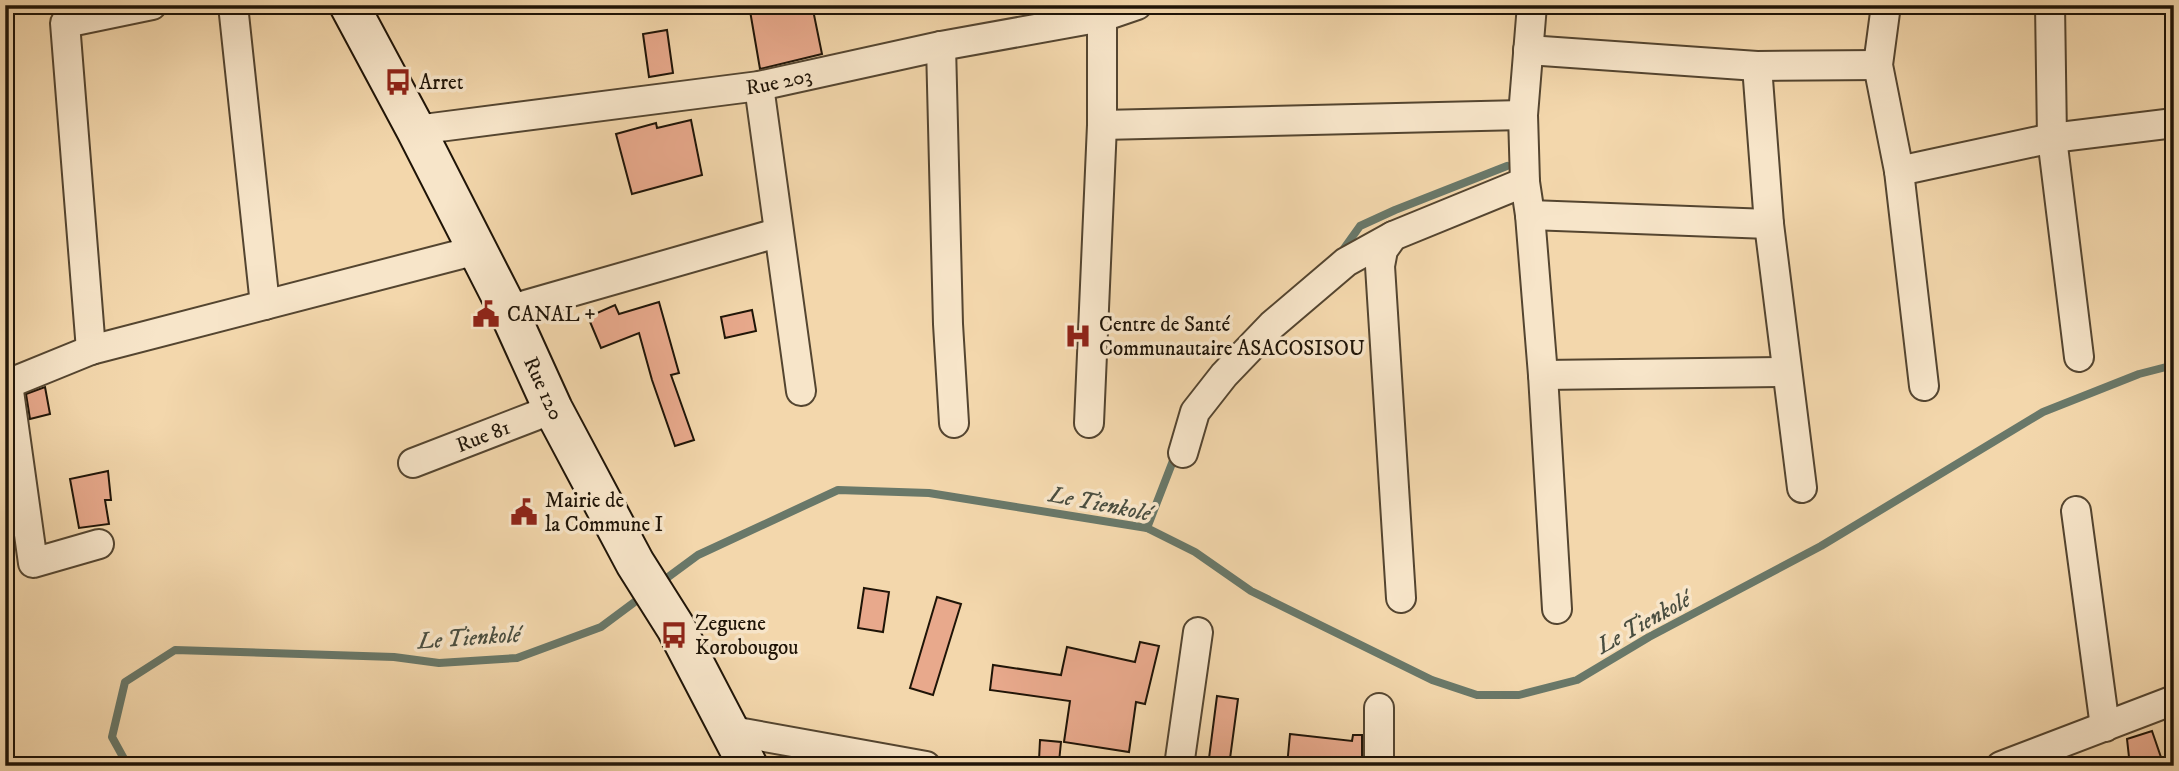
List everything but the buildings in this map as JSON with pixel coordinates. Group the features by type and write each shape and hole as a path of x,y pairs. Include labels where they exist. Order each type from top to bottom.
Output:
{"main road":[{"name":"Rue 120","path":"349,5 508,310 553,409 635,563 676,628 748,766"}],"street":[{"path":"91,350 65,23 152,5"},
{"path":"233,5 265,305"},
{"name":"Rue 203","path":"416,130 759,86 942,46 1102,17 1137,5"},
{"path":"1532,5 1523,115 1525,182 1544,375 1558,609"},
{"path":"1886,5 1878,65 1899,171 1923,386"},
{"path":"2050,5 2052,138 2079,357"},
{"path":"1089,423 1102,125 1102,17"},
{"path":"942,46 948,324 954,423"},
{"path":"1528,50 1757,66 1878,65"},
{"path":"1757,66 1769,224 1802,488"},
{"path":"759,86 777,233 801,391"},
{"path":"1102,125 1523,115"},
{"path":"1899,171 2052,138 2174,123"},
{"path":"1183,453 1195,412 1224,375 1272,325 1346,262 1393,236 1525,182"},
{"path":"1530,215 1769,224"},
{"path":"508,310 777,233"},
{"path":"1393,236 1383,250 1380,266 1401,598"},
{"path":"99,544 33,564 6,384 91,350 477,250"},
{"path":"1544,375 1787,372"},
{"name":"Rue 81","path":"412,463 553,409"},
{"path":"2076,511 2105,727"},
{"path":"1179,766 1198,632"},
{"path":"2008,765 2174,700"},
{"path":"1379,708 1379,766"},
{"path":"732,731 926,766"}],"waterway":[{"path":"1340,254 1360,226 1507,166"},
{"name":"Le Tienkolé","path":"660,583 698,555 838,490 929,493 1147,528 1195,552 1251,591 1432,680 1477,695 1519,695 1577,680 1649,637 1821,546 2043,412 2139,374 2174,365"},
{"path":"1147,528 1176,453"},
{"name":"Le Tienkolé","path":"128,766 112,737 125,682 175,650 394,657 439,663 517,658 601,627 644,595"}],"place":[{"name":"Arret","path":"398,82"},
{"name":"CANAL +","path":"486,314"},
{"name":"Centre de Santé Communautaire ASACOSISOU","path":"1078,336"},
{"name":"Mairie de la Commune I","path":"524,512"},
{"name":"Zeguene Korobougou","path":"674,635"}]}
